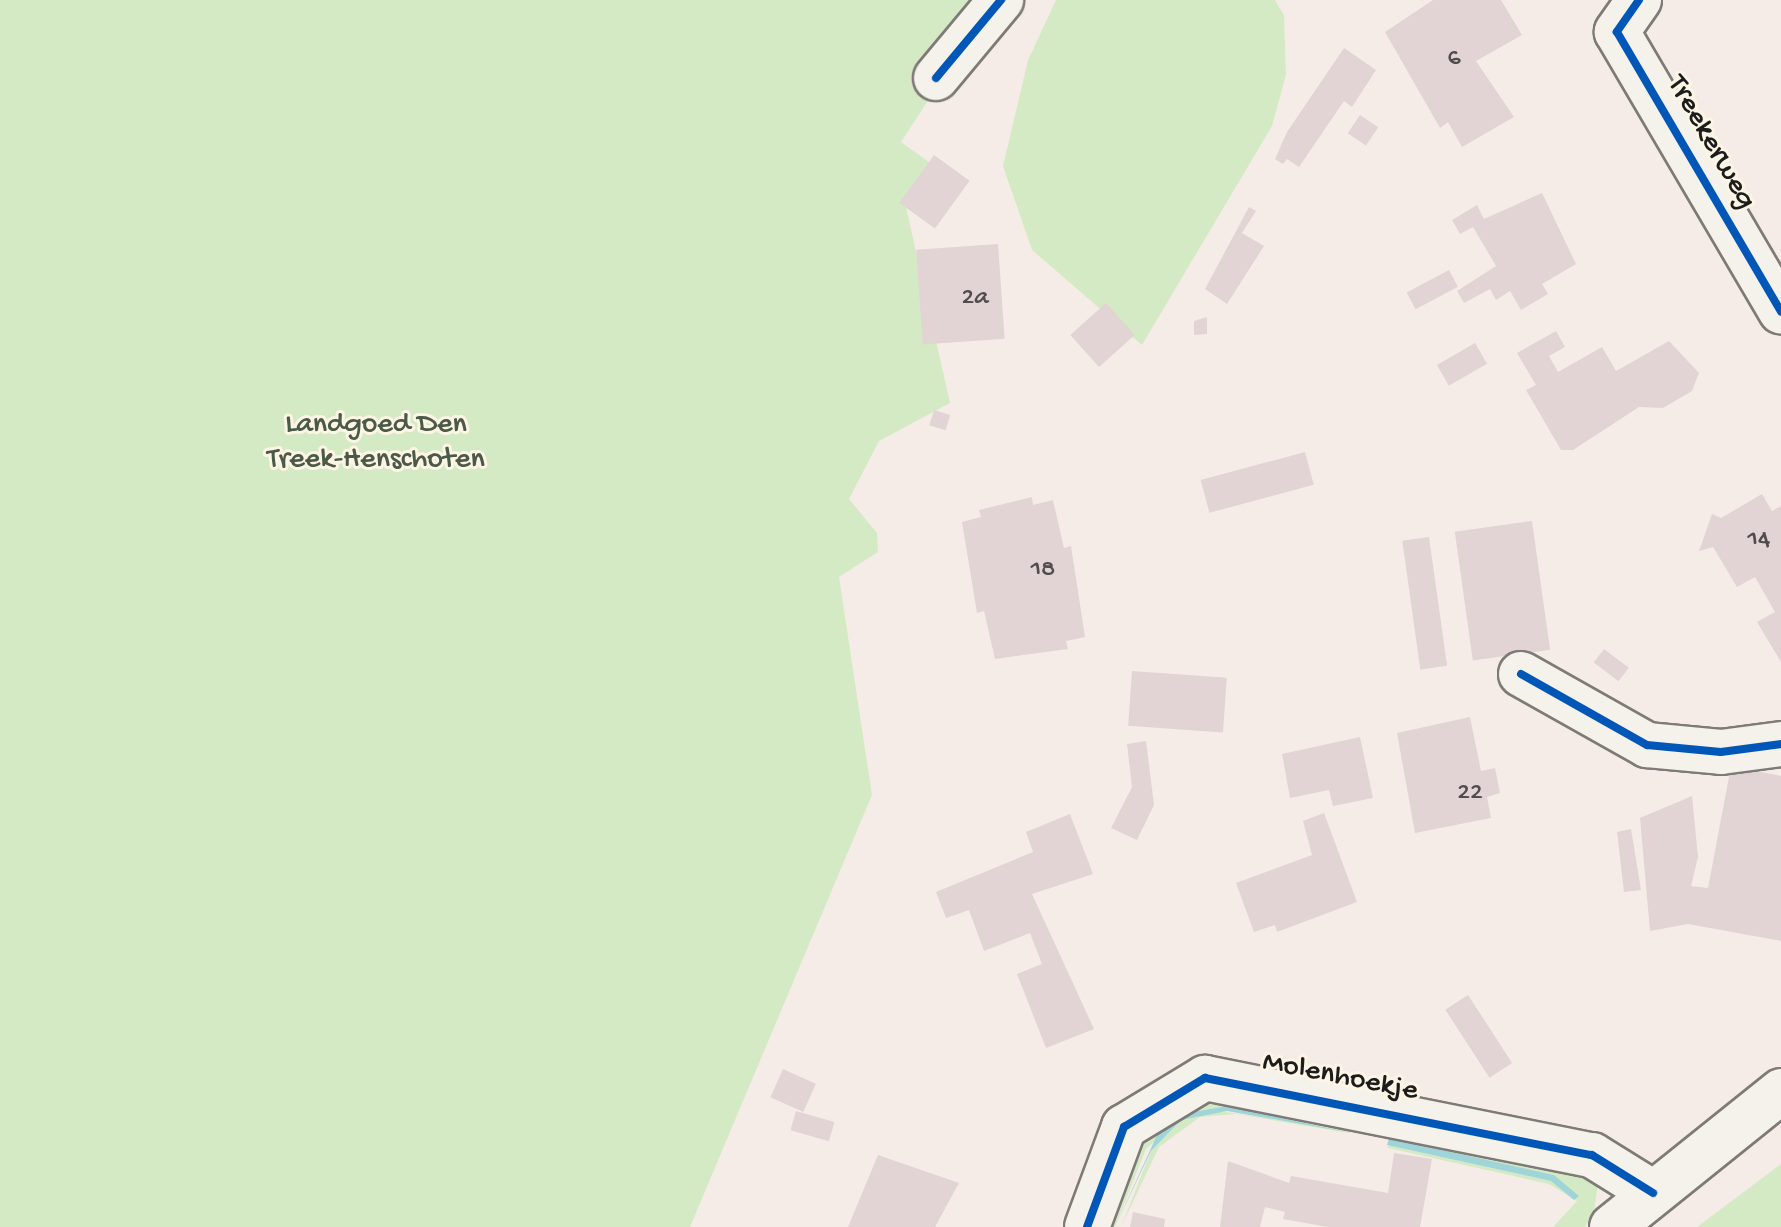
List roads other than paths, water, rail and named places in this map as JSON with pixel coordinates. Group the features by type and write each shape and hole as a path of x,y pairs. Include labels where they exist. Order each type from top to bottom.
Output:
{"street":[{"path":"936,78 1001,0"},
{"name":"Treekerweg","path":"1618,11 1781,312"},
{"path":"1521,674 1647,745 1721,752 1781,744"},
{"name":"Molenhoekje","path":"1087,1227 1124,1127 1205,1078 1592,1155 1653,1193"},
{"path":"1612,1227 1781,1091"}],"water":[{"path":"1227,1106 1346,1132 1227,1111 1181,1120 1151,1151 1115,1227 1158,1133 1187,1113"},
{"path":"1389,1138 1554,1175 1579,1196 1574,1200 1551,1181 1387,1145"}],"park label":[{"name":"Landgoed Den Treek-Henschoten","path":"376,443"}]}
